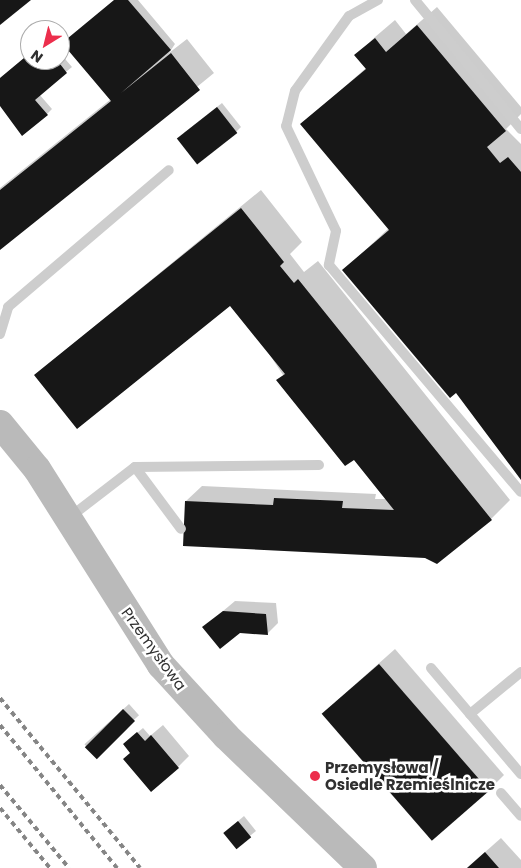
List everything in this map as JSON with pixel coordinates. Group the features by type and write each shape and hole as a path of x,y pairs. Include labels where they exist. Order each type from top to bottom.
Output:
{"street":[{"name":"Przemysłowa","path":"0,424 69,518 167,671 226,736 363,868"}],"lane":[{"path":"378,0 349,16 294,91 286,126 336,231 329,265 521,492"},
{"path":"415,0 521,129"},
{"path":"0,334 8,307 169,170"},
{"path":"69,518 135,467 318,465"},
{"path":"135,467 181,529"},
{"path":"431,668 521,774"},
{"path":"470,714 521,672"},
{"path":"501,793 521,816"}],"building":[{"path":"0,0 31,0 0,25"},
{"path":"114,0 128,0 171,50 121,93 171,53 200,90 0,250 0,190 111,101 70,52 70,36"},
{"path":"417,25 506,131 487,147 500,163 508,157 521,172 521,480 456,393 450,398 342,270 389,230 300,124 366,69 354,55 375,38 386,52"},
{"path":"20,61 20,70 65,70 67,73 35,100 48,115 22,136 0,106 0,78"},
{"path":"217,107 237,133 197,164 177,138"},
{"path":"241,208 284,262 280,266 294,283 298,279 492,520 437,564 425,558 183,546 185,501 273,505 274,498 343,501 342,508 394,510 354,460 345,466 276,380 285,374 230,306 77,429 34,375"},
{"path":"223,611 266,614 268,635 240,633 220,649 202,627"},
{"path":"379,664 489,791 432,841 322,714"},
{"path":"123,709 135,721 97,759 85,747"},
{"path":"137,732 145,741 151,735 179,768 151,792 123,759 130,753 123,744"},
{"path":"238,821 251,837 236,849 223,833"},
{"path":"485,852 499,868 467,868"}],"railway":[{"path":"0,698 140,868"},
{"path":"0,725 117,868"},
{"path":"0,785 69,868"},
{"path":"0,808 50,868"}],"place":[{"name":"Przemysłowa / Osiedle Rzemieślnicze","path":"315,776"}]}
